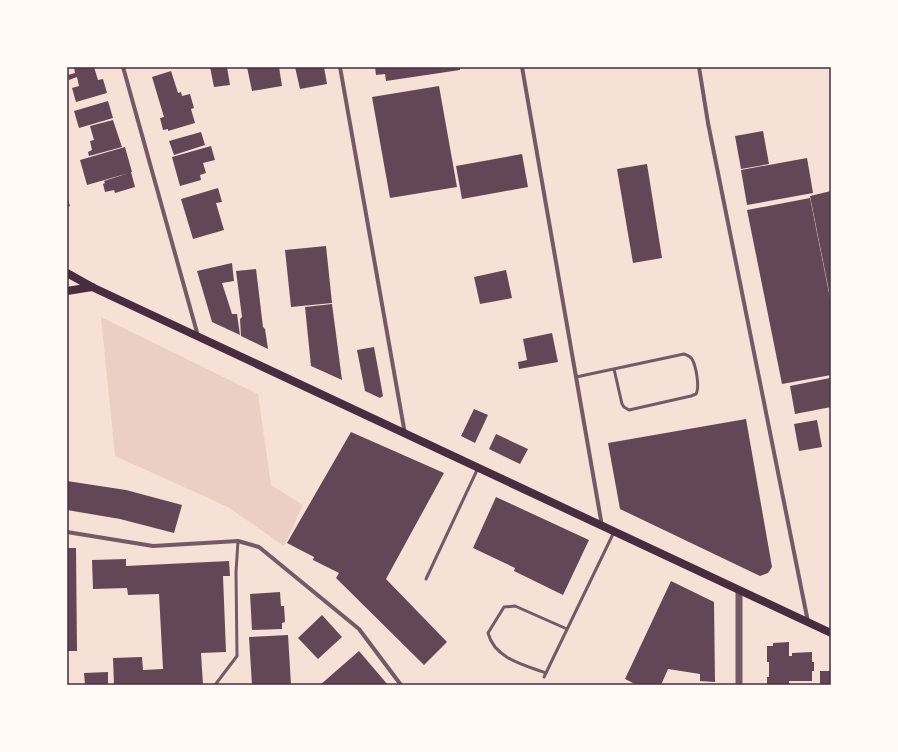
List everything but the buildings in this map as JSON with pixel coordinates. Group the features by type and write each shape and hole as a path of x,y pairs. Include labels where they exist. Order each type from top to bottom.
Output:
{"main road":[{"path":"67,273 199,337 831,633"},
{"path":"67,291 92,286"}],"street":[{"path":"124,67 199,337"},
{"path":"340,67 405,434"},
{"path":"522,67 602,526"},
{"path":"699,67 710,131 808,622"},
{"path":"67,532 153,546 238,541 259,547 359,629 401,685"},
{"path":"739,590 739,685"}],"lane":[{"path":"576,377 684,354 691,358 693,362 699,386 696,394 691,396 630,410 622,404 614,369"},
{"path":"426,579 478,468"},
{"path":"567,629 515,606 504,607 488,633 490,641 504,656 545,675 614,532"},
{"path":"215,685 237,656 236,572 238,541"}],"shaded area":[{"path":"101,317 258,394 271,485 303,505 284,546 228,507 115,456"}]}
